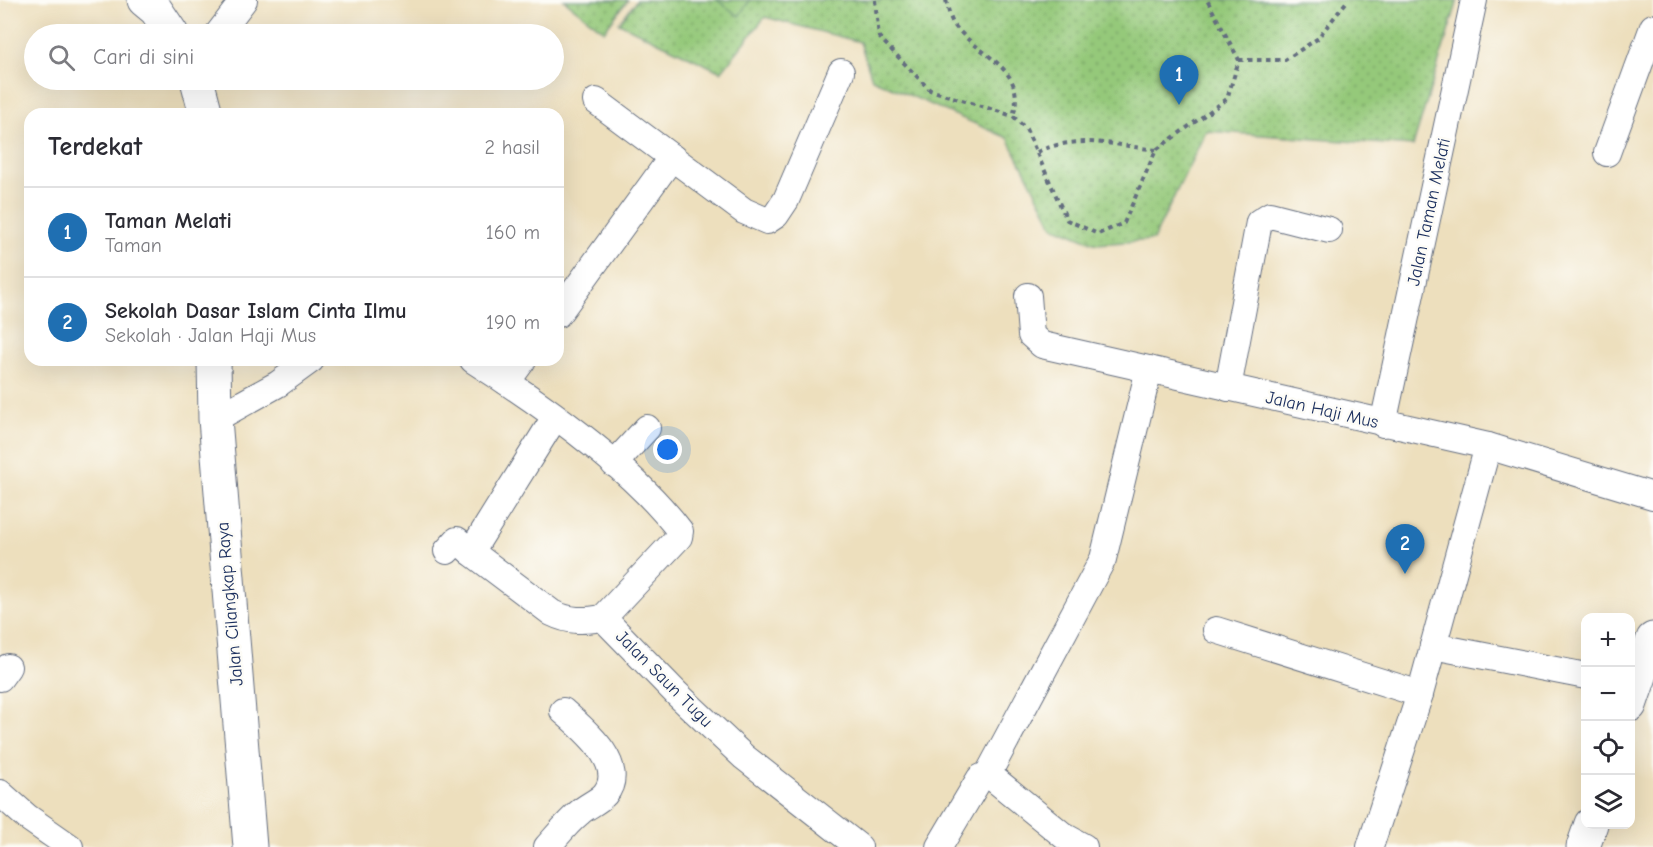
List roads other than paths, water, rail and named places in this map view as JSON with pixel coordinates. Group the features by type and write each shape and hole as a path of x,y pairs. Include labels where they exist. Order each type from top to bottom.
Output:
{"street":[{"path":"144,0 156,10 165,24"},
{"path":"226,24 244,0"},
{"name":"Jalan Taman Melati","path":"1383,424 1474,0"},
{"path":"1607,153 1653,27"},
{"path":"596,101 744,211 767,221 776,215 786,200 841,72"},
{"path":"200,90 204,108"},
{"path":"564,306 672,157"},
{"path":"1228,388 1259,222 1270,215 1329,230"},
{"name":"Jalan Haji Mus","path":"1028,296 1031,335 1042,345 1488,446 1653,496"},
{"name":"Jalan Cilangkap Raya","path":"214,366 215,419 250,847"},
{"path":"215,419 278,384 303,366"},
{"name":"Jalan Saun Tugu","path":"482,366 555,417 614,464 637,484 680,534 603,618 677,694 744,757 859,847"},
{"path":"507,382 519,366"},
{"path":"939,847 980,777 988,774 1103,560 1149,369"},
{"path":"555,417 459,551 564,619 581,621 603,618"},
{"path":"614,464 647,428"},
{"path":"1370,847 1420,694 1488,446"},
{"path":"1216,630 1420,694"},
{"path":"1638,692 1653,639"},
{"path":"1433,646 1581,675"},
{"path":"547,847 579,812 605,794 611,781 610,764 586,732 563,711"},
{"path":"988,774 1064,836 1084,847"},
{"path":"0,793 27,817 70,847"},
{"path":"1583,847 1590,829"}],"place":[{"name":"Taman Melati","path":"1179,105"},
{"name":"Sekolah Dasar Islam Cinta Ilmu","path":"1405,574"}]}
